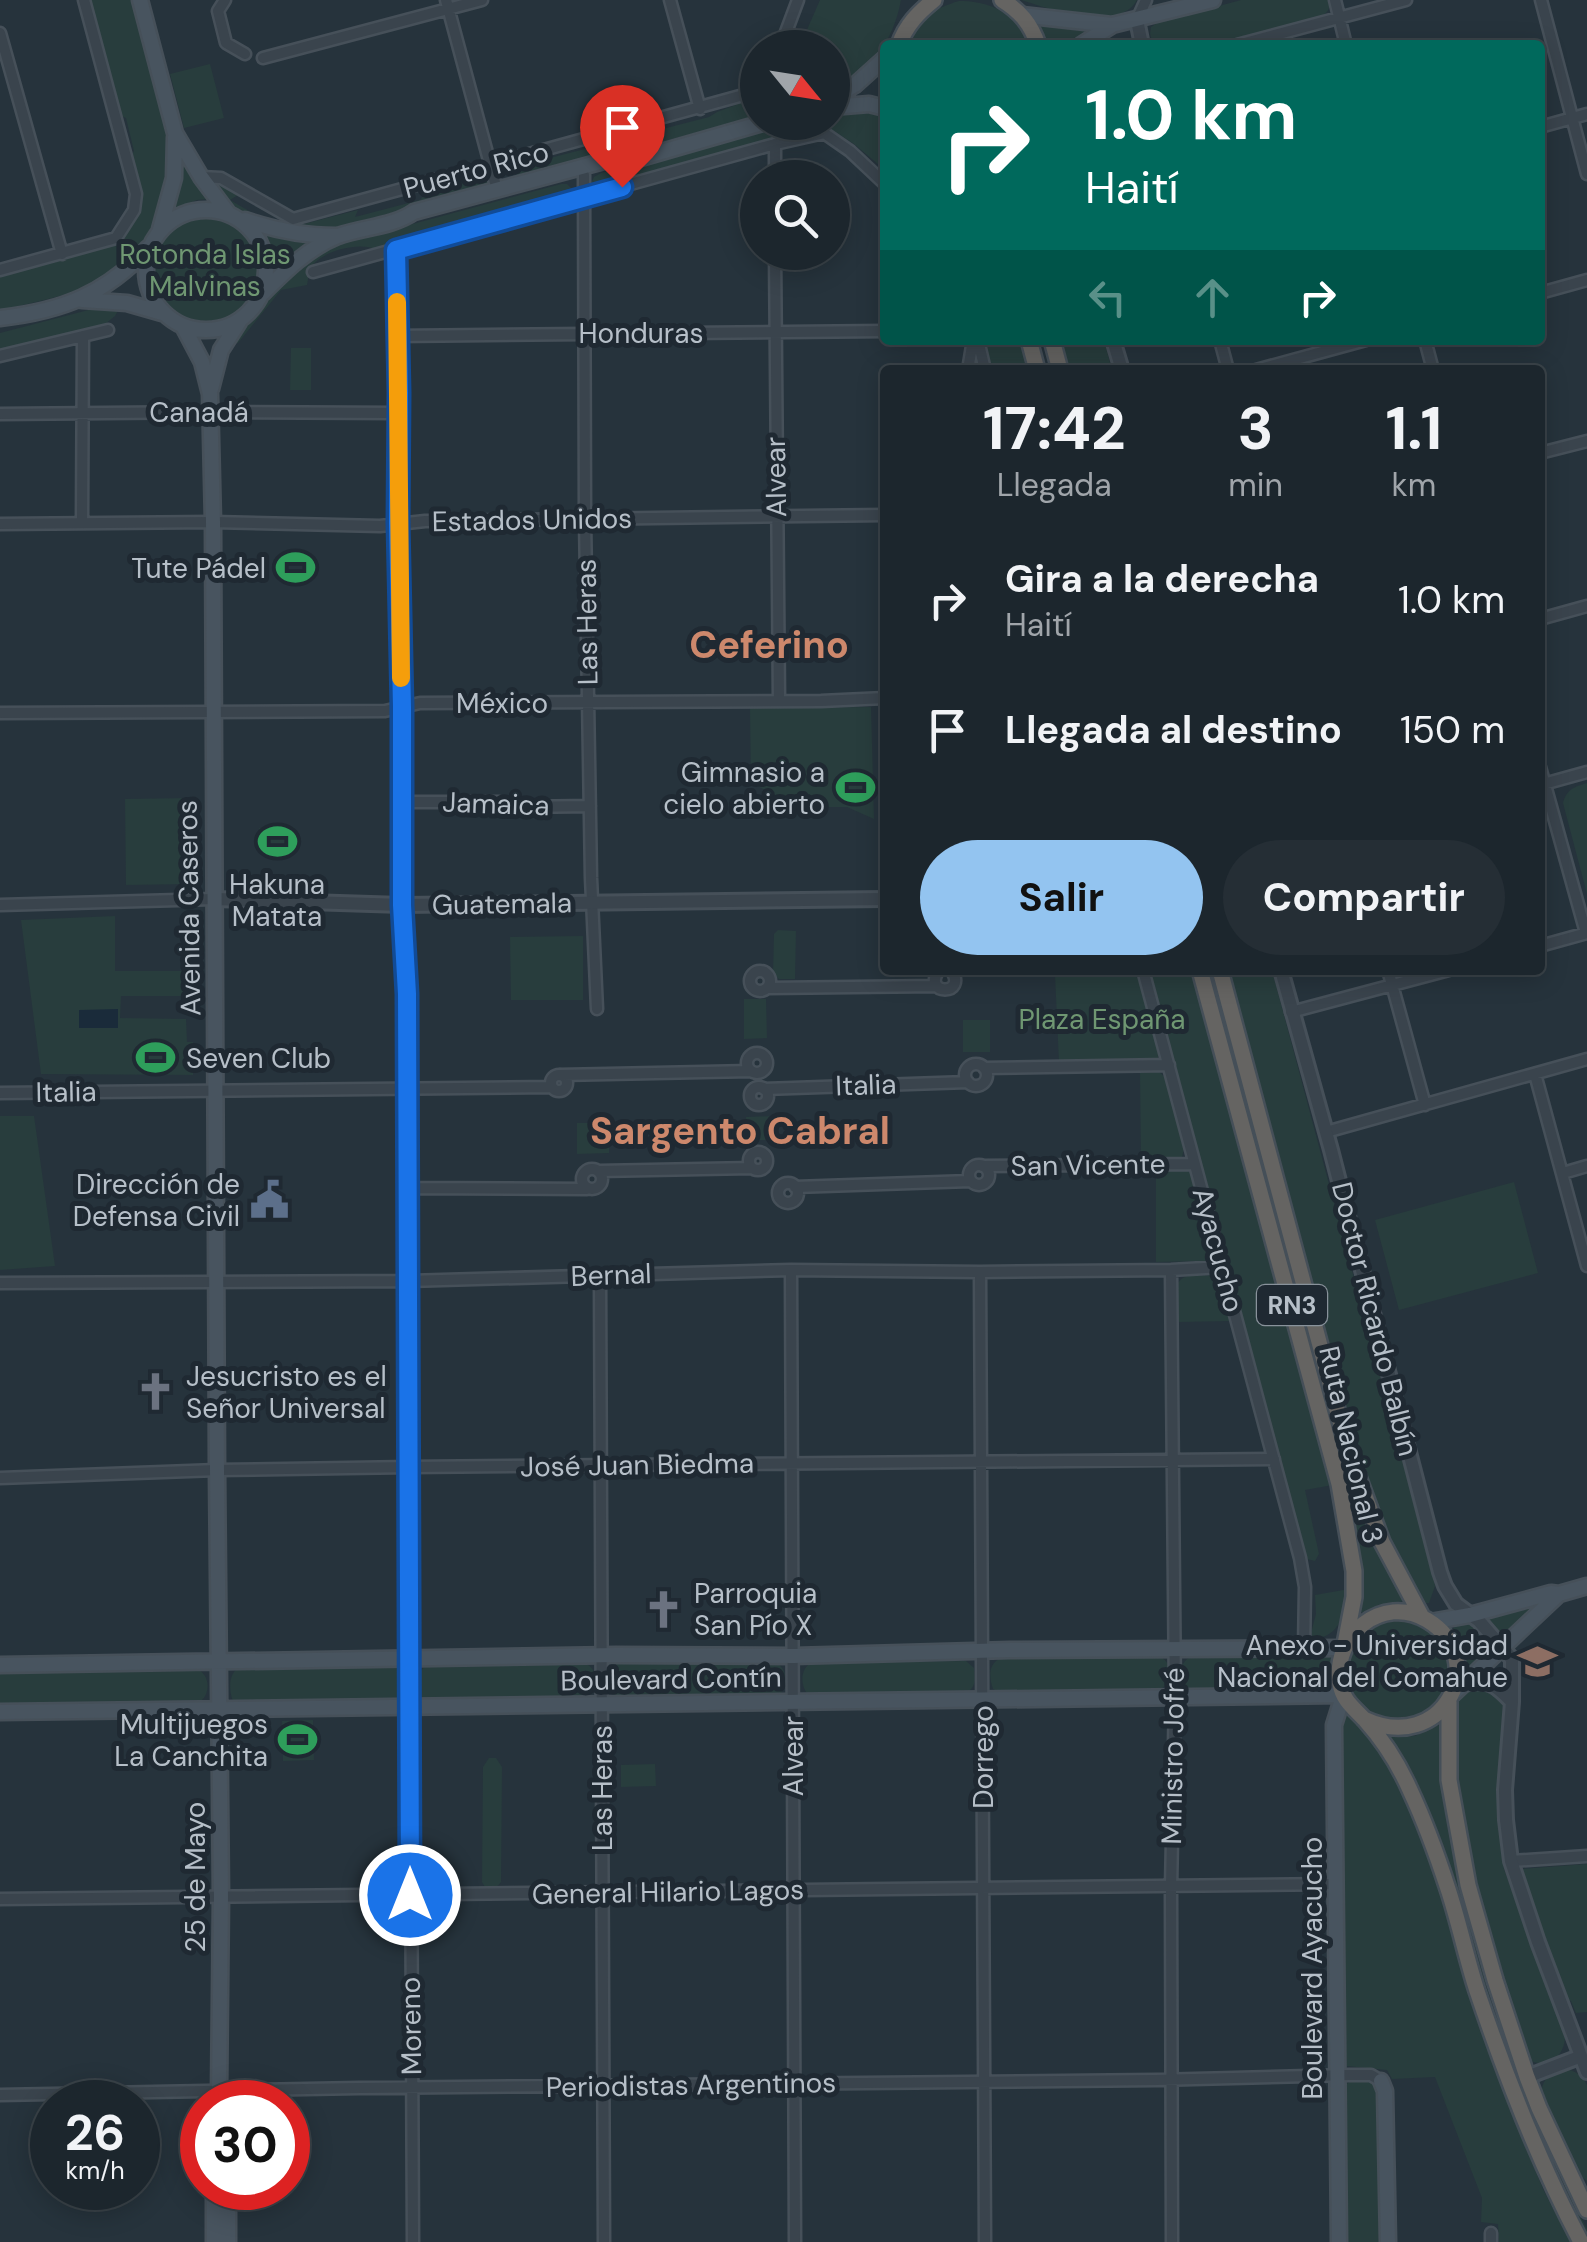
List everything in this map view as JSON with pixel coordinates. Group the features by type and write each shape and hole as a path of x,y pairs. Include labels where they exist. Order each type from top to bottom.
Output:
{"highway":[{"path":"908,26 910,0"},
{"path":"901,40 916,14 934,0"},
{"path":"1002,0 1022,15 1036,40"},
{"name":"Ruta Nacional 3","path":"1201,975 1335,1468 1354,1571 1354,1597 1344,1646"},
{"name":"Ruta Nacional 3","path":"1221,975 1347,1447 1382,1542 1426,1619 1444,1634 1453,1651 1456,1670 1449,1780 1468,1885 1528,2077 1587,2210"},
{"path":"1344,1646 1365,1621 1381,1614 1398,1612 1426,1619"},
{"name":"RN3","path":"1343,1695 1339,1668 1344,1646"},
{"path":"1364,1719 1380,1727 1416,1726 1432,1718 1455,1693"},
{"path":"1343,1695 1399,1768 1433,1844 1476,1988 1522,2116 1581,2242"}],"main road":[{"path":"140,0 175,133 201,178 254,233 264,252 267,270 262,293"},
{"path":"1022,15 1112,25 1213,0"},
{"path":"1089,40 1112,25"},
{"path":"850,88 880,62"},
{"path":"850,106 880,107"},
{"path":"404,218 415,220 740,129"},
{"path":"0,318 82,300 123,274 149,247 160,230 174,178 175,133"},
{"path":"82,300 128,303 162,313 182,326 221,328 239,321 262,293 307,253 337,236 630,154 642,156"},
{"path":"160,230 192,210 216,210 288,232 337,236"},
{"path":"149,247 148,286 162,313"},
{"path":"0,328 22,316"},
{"name":"Avenida Caseros","path":"218,1661 210,394 221,350 239,321"},
{"name":"Avenida Caseros","path":"182,326 202,362 210,394"},
{"path":"1426,1619 1470,1615 1587,1586"},
{"path":"1455,1693 1559,1594"},
{"name":"Boulevard Contín","path":"0,1665 1344,1646"},
{"name":"25 de Mayo","path":"218,1661 220,2080"},
{"name":"Boulevard Contín","path":"0,1712 1343,1695"},
{"name":"Boulevard Ayacucho","path":"1339,2242 1334,1724 1343,1695"},
{"path":"1381,2080 1385,2090 1388,2242"},
{"path":"214,2210 214,2242"},
{"path":"228,2210 228,2242"}],"street":[{"path":"0,270 116,238 134,210 136,194 84,0"},
{"path":"225,0 218,12 226,43 244,54"},
{"path":"263,58 447,5 482,0"},
{"path":"670,0 700,108"},
{"path":"787,30 798,0"},
{"path":"1141,40 1138,20 1146,0"},
{"path":"1334,0 1345,40"},
{"path":"1256,40 1406,0"},
{"path":"1541,0 1587,174"},
{"path":"447,5 497,190"},
{"path":"0,33 62,254"},
{"name":"Puerto Rico","path":"201,178 221,178 293,219 740,96"},
{"path":"1545,126 1587,114"},
{"path":"313,272 824,133 880,179"},
{"path":"775,144 775,160"},
{"name":"Las Heras","path":"584,175 585,519 591,903 597,1009"},
{"name":"Moreno","path":"396,250 402,905 407,994 413,2242"},
{"name":"Alvear","path":"775,270 779,701"},
{"path":"1545,292 1587,280"},
{"path":"0,356 108,330"},
{"name":"Honduras","path":"398,336 880,331"},
{"path":"82,524 83,336"},
{"path":"1274,365 1348,345"},
{"name":"Canadá","path":"0,414 399,413"},
{"path":"1545,452 1587,441"},
{"name":"Estados Unidos","path":"0,524 213,522 380,526 880,515"},
{"path":"1545,617 1587,606"},
{"name":"México","path":"0,712 385,711 420,703 880,698"},
{"path":"1545,783 1587,772"},
{"path":"1545,794 1587,933 1545,945"},
{"name":"Jamaica","path":"401,802 590,806"},
{"name":"Guatemala","path":"0,905 214,899 402,905 880,899"},
{"path":"936,975 937,986"},
{"path":"768,988 937,986 945,990 954,985 954,975"},
{"name":"Ayacucho","path":"1144,975 1303,1573 1304,1649"},
{"name":"Doctor Ricardo Balbín","path":"1282,975 1440,1572 1450,1595 1503,1647"},
{"path":"1389,975 1425,1106"},
{"path":"1292,1012 1431,975"},
{"path":"1326,1132 1587,1060"},
{"name":"Italia","path":"764,1089 968,1082 976,1086 982,1084 987,1074 984,1068 1170,1066"},
{"name":"Italia","path":"0,1092 552,1087 558,1091 565,1089 567,1079 560,1075 751,1071"},
{"path":"1535,1074 1587,1265"},
{"name":"San Vicente","path":"795,1187 970,1181 979,1186 987,1181 988,1171 982,1166 1194,1164"},
{"path":"1563,1173 1587,1166"},
{"path":"408,1188 587,1188 583,1174 591,1169 599,1172 752,1168"},
{"name":"Bernal","path":"0,1283 408,1281 791,1270 980,1272 1222,1267"},
{"name":"Alvear","path":"791,1270 795,2242"},
{"name":"Ministro Jofré","path":"1171,1270 1176,1697 1171,1888 1172,2242"},
{"name":"Dorrego","path":"980,1272 985,2242"},
{"name":"Las Heras","path":"600,1275 604,2242"},
{"name":"José Juan Biedma","path":"0,1478 410,1467 1274,1459"},
{"path":"1503,1647 1512,1659 1505,1790 1511,1862 1587,2072"},
{"path":"1455,1693 1488,1682 1512,1702"},
{"path":"1511,1862 1587,1856"},
{"name":"General Hilario Lagos","path":"0,1899 1336,1884"},
{"path":"1528,2077 1580,2056"},
{"name":"Periodistas Argentinos","path":"310,2094 412,2088 1338,2075 1371,2075 1381,2080"},
{"name":"Periodistas Argentinos","path":"0,2095 180,2098"}],"green space":[{"path":"87,0 136,0 167,134 168,179 163,200 145,240 115,272 73,292 0,311 0,276 115,243 136,215 130,158 134,151 126,118 118,115"},
{"path":"820,0 901,0 887,40 880,40 880,50 850,78 850,30 807,30"},
{"path":"1021,0 1137,0 1128,10 1100,17 1066,13"},
{"path":"1241,0 1329,0 1330,5 1322,16 1233,40 1152,40 1151,27"},
{"path":"959,1 992,6 1017,25 1026,40 910,40 927,16"},
{"path":"1041,23 1095,30 1079,40 1044,40"},
{"path":"210,64 224,118 184,128 170,74"},
{"path":"740,103 740,121 533,177 519,177 514,172 515,167"},
{"path":"850,112 880,115 880,166 848,140"},
{"path":"740,136 740,140 779,140 594,187 594,177"},
{"name":"Rotonda Islas Malvinas","path":"181,158 208,199 171,210"},
{"path":"481,176 490,181 484,189 327,231 296,230 252,219 234,208 218,184 238,195 230,200 270,223 280,220 292,227 358,210 355,217 420,200 428,191"},
{"path":"561,184 571,188 571,194 374,249 359,247 331,253 311,268 307,285 281,290 238,343 233,343 279,285 313,256 356,238"},
{"name":"Rotonda Islas Malvinas","path":"205,217 225,221 243,232 254,250 258,270 254,290 243,308 225,319 205,323 185,319 167,308 156,290 152,270 156,250 167,232 185,221"},
{"name":"Rotonda Islas Malvinas","path":"265,232 318,240 277,269"},
{"path":"100,307 120,307 105,324 0,350 0,333"},
{"path":"986,345 1024,345 1030,365 990,365"},
{"path":"1060,345 1105,345 1111,365 1066,365"},
{"path":"291,348 311,348 311,390 290,390"},
{"path":"871,707 874,819 847,807 800,807 751,783 750,708"},
{"path":"1587,783 1587,894 1563,803 1572,789"},
{"path":"190,798 191,884 126,885 125,799"},
{"name":"Hakuna Matata","path":"294,827 294,849 259,850 259,828"},
{"path":"115,916 115,971 192,971 191,996 121,996 120,1018 186,1019 187,1042 193,1042 193,1075 41,1074 21,920"},
{"path":"778,930 796,931 795,979 779,979 773,974 774,934"},
{"path":"583,936 583,1000 511,1000 510,937"},
{"name":"Plaza España","path":"1055,975 1134,975 1139,979 1158,1058 1059,1062"},
{"path":"1150,975 1194,975 1333,1485 1305,1490 1319,1554 1315,1561 1307,1559"},
{"path":"1227,975 1273,975 1433,1575 1435,1586 1429,1603 1418,1594 1388,1541 1354,1452"},
{"path":"744,999 766,999 767,1038 744,1039"},
{"path":"963,1020 990,1020 990,1052 963,1052"},
{"path":"1140,1072 1159,1072 1166,1078 1184,1149 1182,1157 1141,1159"},
{"path":"0,1116 34,1116 55,1266 0,1270"},
{"path":"774,1116 773,1140 747,1140 746,1117"},
{"path":"577,1123 609,1123 609,1153 577,1154"},
{"path":"1156,1170 1190,1172 1212,1259 1156,1262"},
{"path":"1514,1182 1538,1273 1399,1310 1375,1220"},
{"path":"1211,1275 1221,1281 1231,1321 1178,1322 1179,1281"},
{"path":"1341,1457 1406,1601 1359,1611 1361,1589"},
{"path":"1349,1589 1336,1628 1314,1639 1311,1633 1315,1595"},
{"path":"1546,1599 1506,1637 1501,1637 1485,1620 1485,1618"},
{"path":"1399,1619 1419,1623 1435,1634 1446,1650 1450,1670 1446,1690 1435,1706 1419,1717 1399,1721 1379,1717 1363,1706 1352,1690 1348,1670 1352,1650 1363,1634 1379,1623"},
{"path":"1469,1622 1484,1635 1487,1647 1469,1672 1453,1629 1458,1623"},
{"path":"1332,1655 1331,1686 1191,1690 1184,1687 1181,1678 1182,1666 1192,1656"},
{"path":"1161,1657 1168,1665 1169,1682 1160,1690 1000,1692 993,1689 991,1680 991,1668 1000,1658"},
{"path":"966,1661 974,1668 975,1679 966,1693 812,1695 803,1684 804,1671 812,1662"},
{"path":"618,1662 776,1663 785,1674 785,1684 777,1696 618,1697 610,1689 609,1671"},
{"path":"584,1663 595,1675 592,1690 585,1698 425,1701 418,1694 418,1676 426,1666"},
{"path":"393,1665 403,1673 403,1685 393,1701 238,1704 231,1693 231,1679 238,1668"},
{"path":"197,1669 208,1686 198,1703 0,1706 0,1672"},
{"path":"1484,1686 1501,1697 1504,1708 1497,1795 1504,1869 1565,2034 1559,2055 1549,2062 1527,2059 1478,1900 1461,1820 1456,1779 1456,1709 1466,1691"},
{"path":"1347,1715 1373,1739 1405,1790 1449,1909 1468,1990 1516,2124 1571,2242 1499,2242 1498,2224 1481,2222 1482,2198 1435,2077 1392,2079 1387,2070 1346,2066 1343,2060 1338,1728"},
{"name":"Multijuegos La Canchita","path":"313,1720 314,1760 283,1761 282,1721"},
{"path":"1441,1724 1455,1852 1486,1983 1531,2112 1587,2236 1529,2113 1483,1983 1456,1895 1389,1739 1415,1736"},
{"path":"489,1758 496,1758 502,1767 501,1882 496,1888 485,1887 482,1882 483,1767"},
{"path":"655,1764 656,1786 621,1787 621,1765"},
{"path":"1587,1864 1587,2012 1576,2013 1566,1999 1520,1881 1522,1869"},
{"path":"1565,2069 1578,2074 1587,2085 1587,2181 1580,2176 1542,2093 1546,2080"},
{"path":"1351,2081 1371,2082 1379,2091 1382,2242 1344,2242 1343,2090"}],"water":[{"path":"118,1009 118,1028 79,1028 79,1010"}],"slow traffic":[{"path":"397,302 401,678"}],"place":[{"name":"Tute Pádel","path":"296,568"},
{"name":"Gimnasio a cielo abierto","path":"855,788"},
{"name":"Hakuna Matata","path":"277,842"},
{"name":"Seven Club","path":"156,1058"},
{"name":"Dirección de Defensa Civil","path":"270,1200"},
{"name":"Jesucristo es el Señor Universal","path":"156,1392"},
{"name":"Parroquia San Pío X","path":"664,1609"},
{"name":"Anexo - Universidad Nacional del Comahue","path":"1538,1661"},
{"name":"Multijuegos La Canchita","path":"298,1740"}],"district":[{"name":"Ceferino","path":"769,645"},
{"name":"Sargento Cabral","path":"740,1131"}],"route":[{"path":"410,1895 407,994 402,905 396,250 622,187"}]}
